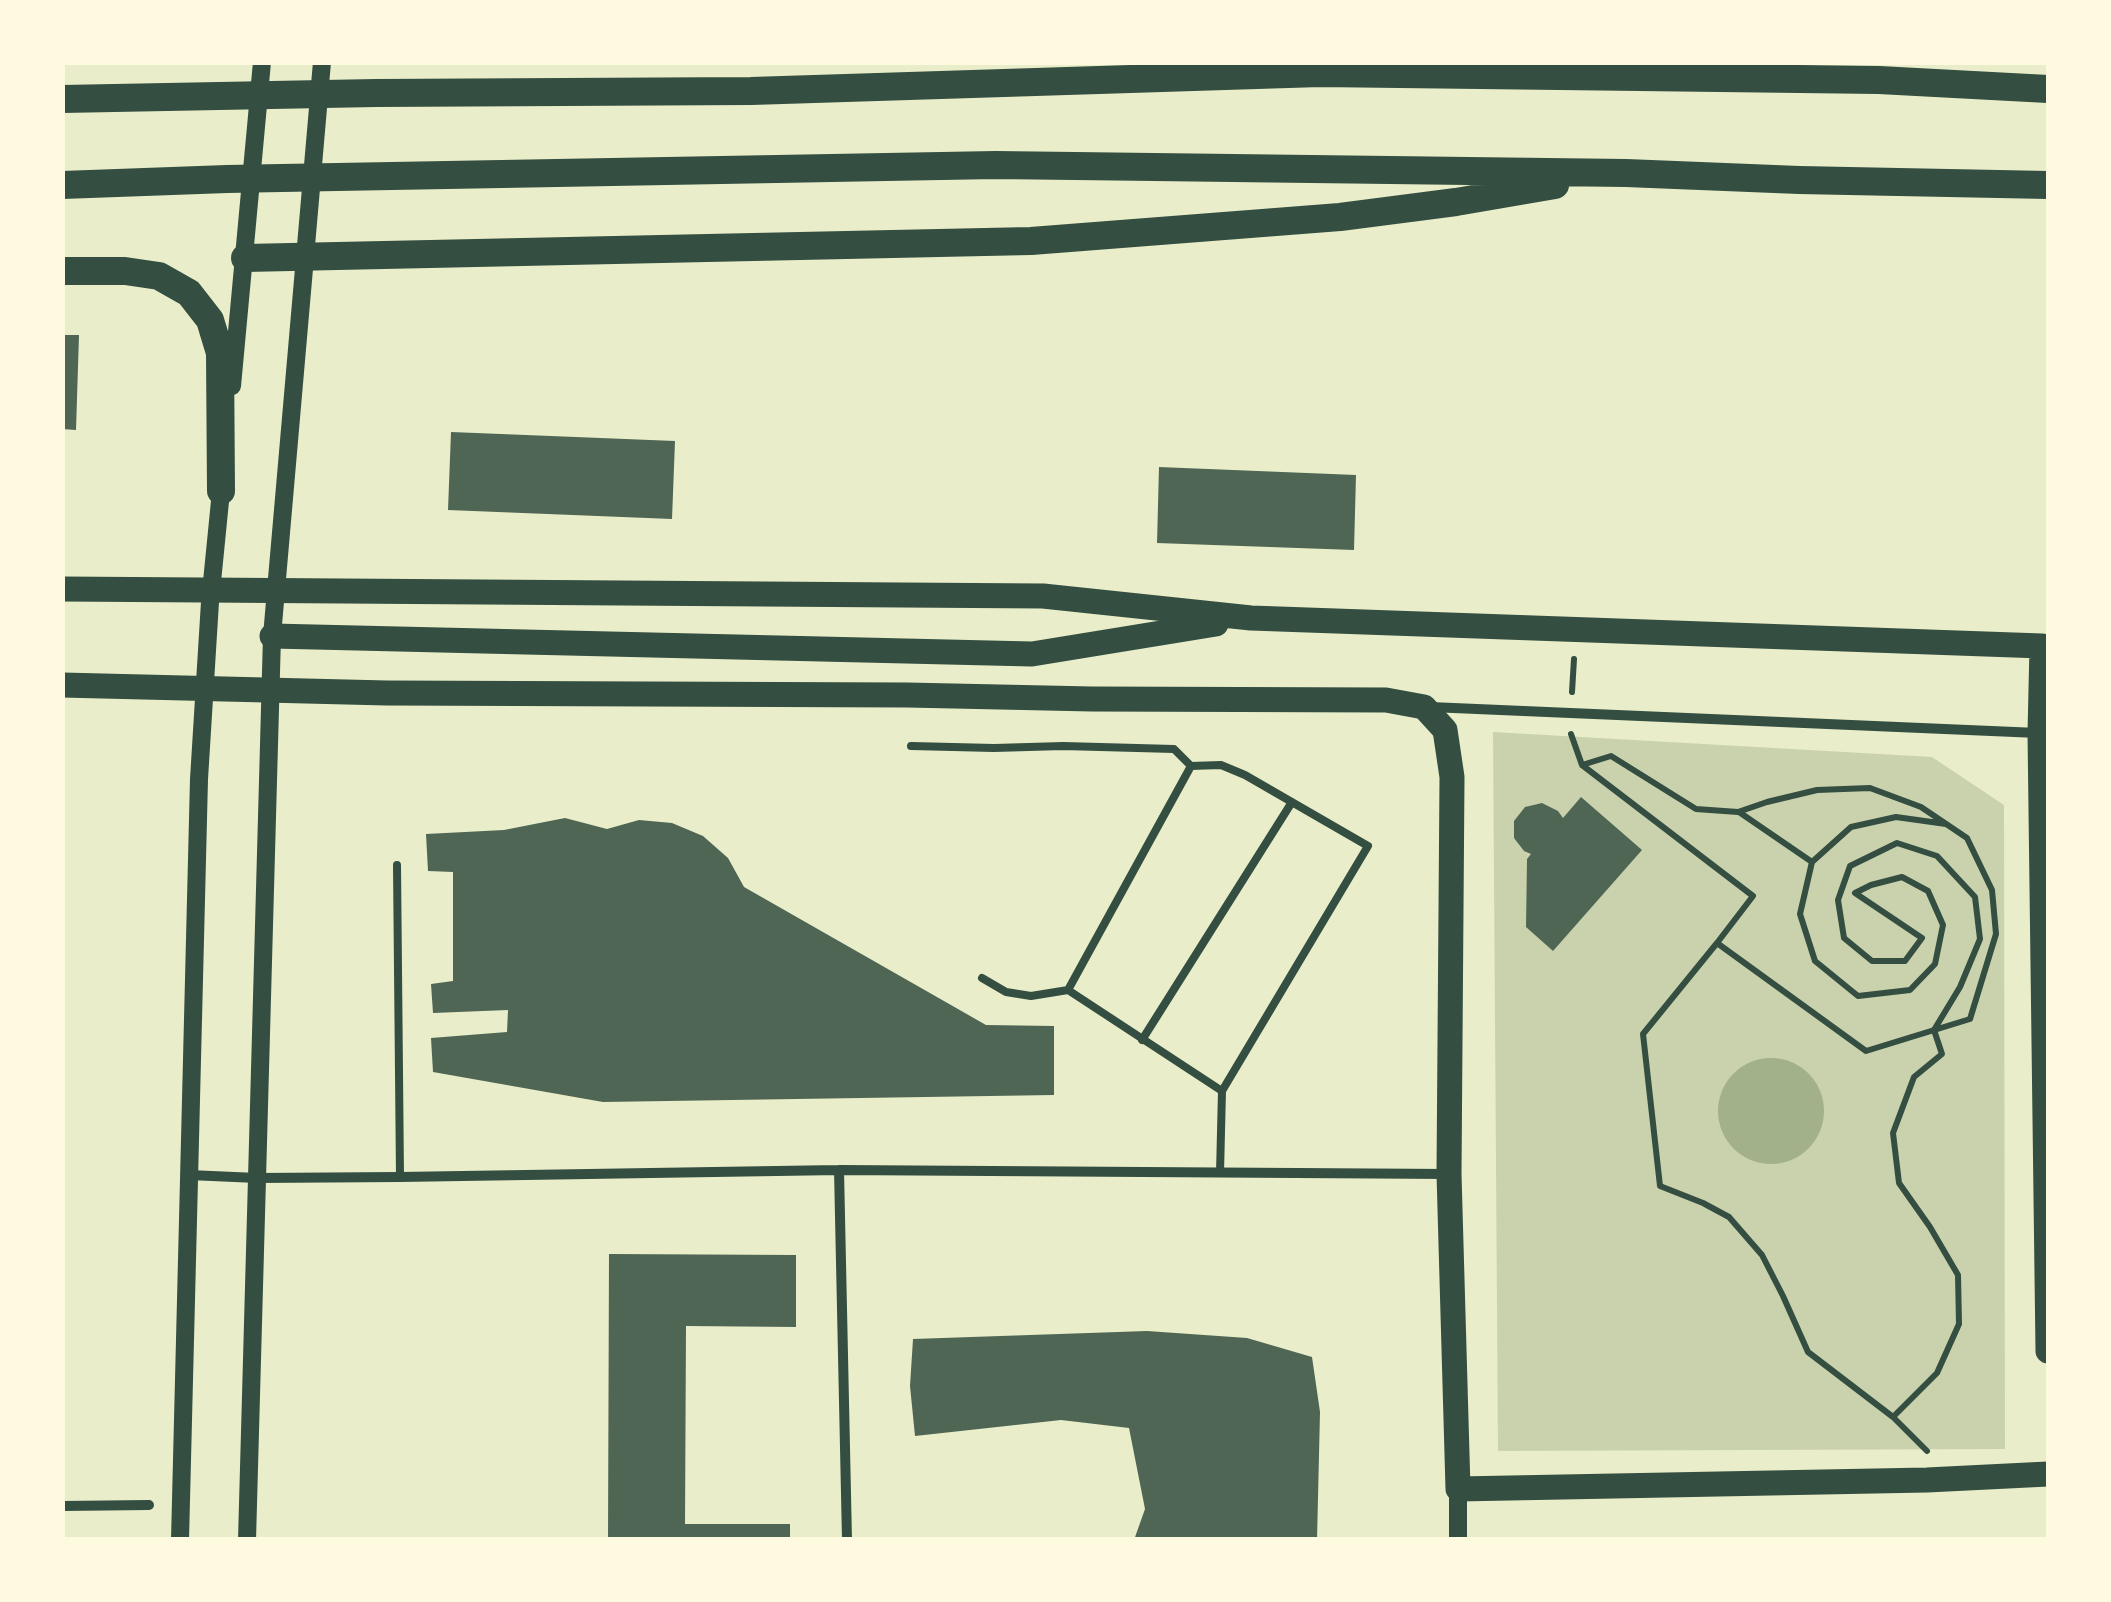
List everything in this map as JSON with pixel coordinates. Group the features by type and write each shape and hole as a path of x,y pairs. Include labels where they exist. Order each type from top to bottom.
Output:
{"highway":[{"path":"62,99 376,92 751,92 1320,74 1878,80 2048,89"},
{"path":"62,185 227,178 996,164 2048,184"},
{"path":"245,258 1031,242 1340,217 1626,173"},
{"path":"1920,182 2048,204"},
{"path":"62,271 158,276 189,293 210,320 220,353 221,490"},
{"path":"62,589 1043,596 1250,618 2045,646 2048,1352"},
{"path":"272,636 1032,654 1250,618"},
{"path":"62,684 408,693 1386,700 1424,707 1445,730 1452,776 1449,1174 1458,1489 2048,1474"}],"street":[{"path":"180,1540 200,779 210,602 262,62"},
{"path":"248,1540 272,636 322,62"},
{"path":"1424,707 2044,733"},
{"path":"190,1175 400,1177 838,1170 1449,1174"},
{"path":"838,1170 847,1540"},
{"path":"1458,1489 1458,1540"},
{"path":"62,1506 148,1505"}],"lane":[{"path":"910,746 1174,750 1191,766 1220,765 1245,775 1368,846 1222,1090 1220,1173"},
{"path":"1068,990 1191,766"},
{"path":"1142,1040 1292,802"},
{"path":"397,865 400,1177"},
{"path":"982,978 1006,992 1031,996 1068,990 1222,1090"}],"path":[{"path":"1575,628 1572,736 1582,765 1753,896 1643,1034 1660,1186 1730,1217 1762,1255 1808,1352 1893,1417 1926,1450 1926,1480"},
{"path":"1582,765 1611,756 1696,809 1738,812 1818,790 1870,788 1921,807 1968,838 1992,890 1996,934 1970,1019 1866,1051 1717,943"},
{"path":"1738,812 1812,862"},
{"path":"1893,1417 1937,1373 1959,1324 1958,1275 1899,1183 1893,1134 1914,1077 1942,1054 1934,1030 1960,987 1980,939 1976,898 1937,856 1897,843 1850,866 1838,900 1844,938 1872,960 1906,961 1922,938 1855,893 1871,884 1902,877 1928,891 1943,925 1936,964 1910,990 1858,996 1815,961 1800,914 1812,862 1852,827 1896,817 1946,824"}],"shaded area":[{"path":"1493,732 1932,757 2004,805 2005,1449 1498,1451"},
{"path":"1771,1058 1791,1062 1809,1073 1820,1091 1824,1111 1820,1131 1809,1149 1791,1160 1771,1164 1751,1160 1733,1149 1722,1131 1718,1111 1722,1091 1733,1073 1751,1062"}],"building":[{"path":"62,335 79,335 76,430 62,429"},
{"path":"451,432 675,441 672,519 448,510"},
{"path":"1159,467 1356,475 1354,550 1157,543"},
{"path":"1581,797 1642,850 1553,951 1526,927 1527,859 1531,854 1514,838 1514,821 1525,807 1542,803 1563,818"},
{"path":"565,818 607,829 639,820 672,823 703,836 728,858 744,887 986,1025 1054,1026 1054,1095 603,1102 433,1072 431,1038 507,1032 508,1010 433,1013 431,984 453,981 453,872 428,871 426,834 504,830"},
{"path":"609,1254 796,1255 796,1327 686,1326 685,1524 790,1524 790,1540 608,1540"},
{"path":"1147,1331 1247,1338 1312,1357 1320,1412 1317,1540 1134,1540 1145,1509 1129,1428 1061,1420 915,1436 910,1386 913,1339"}]}
